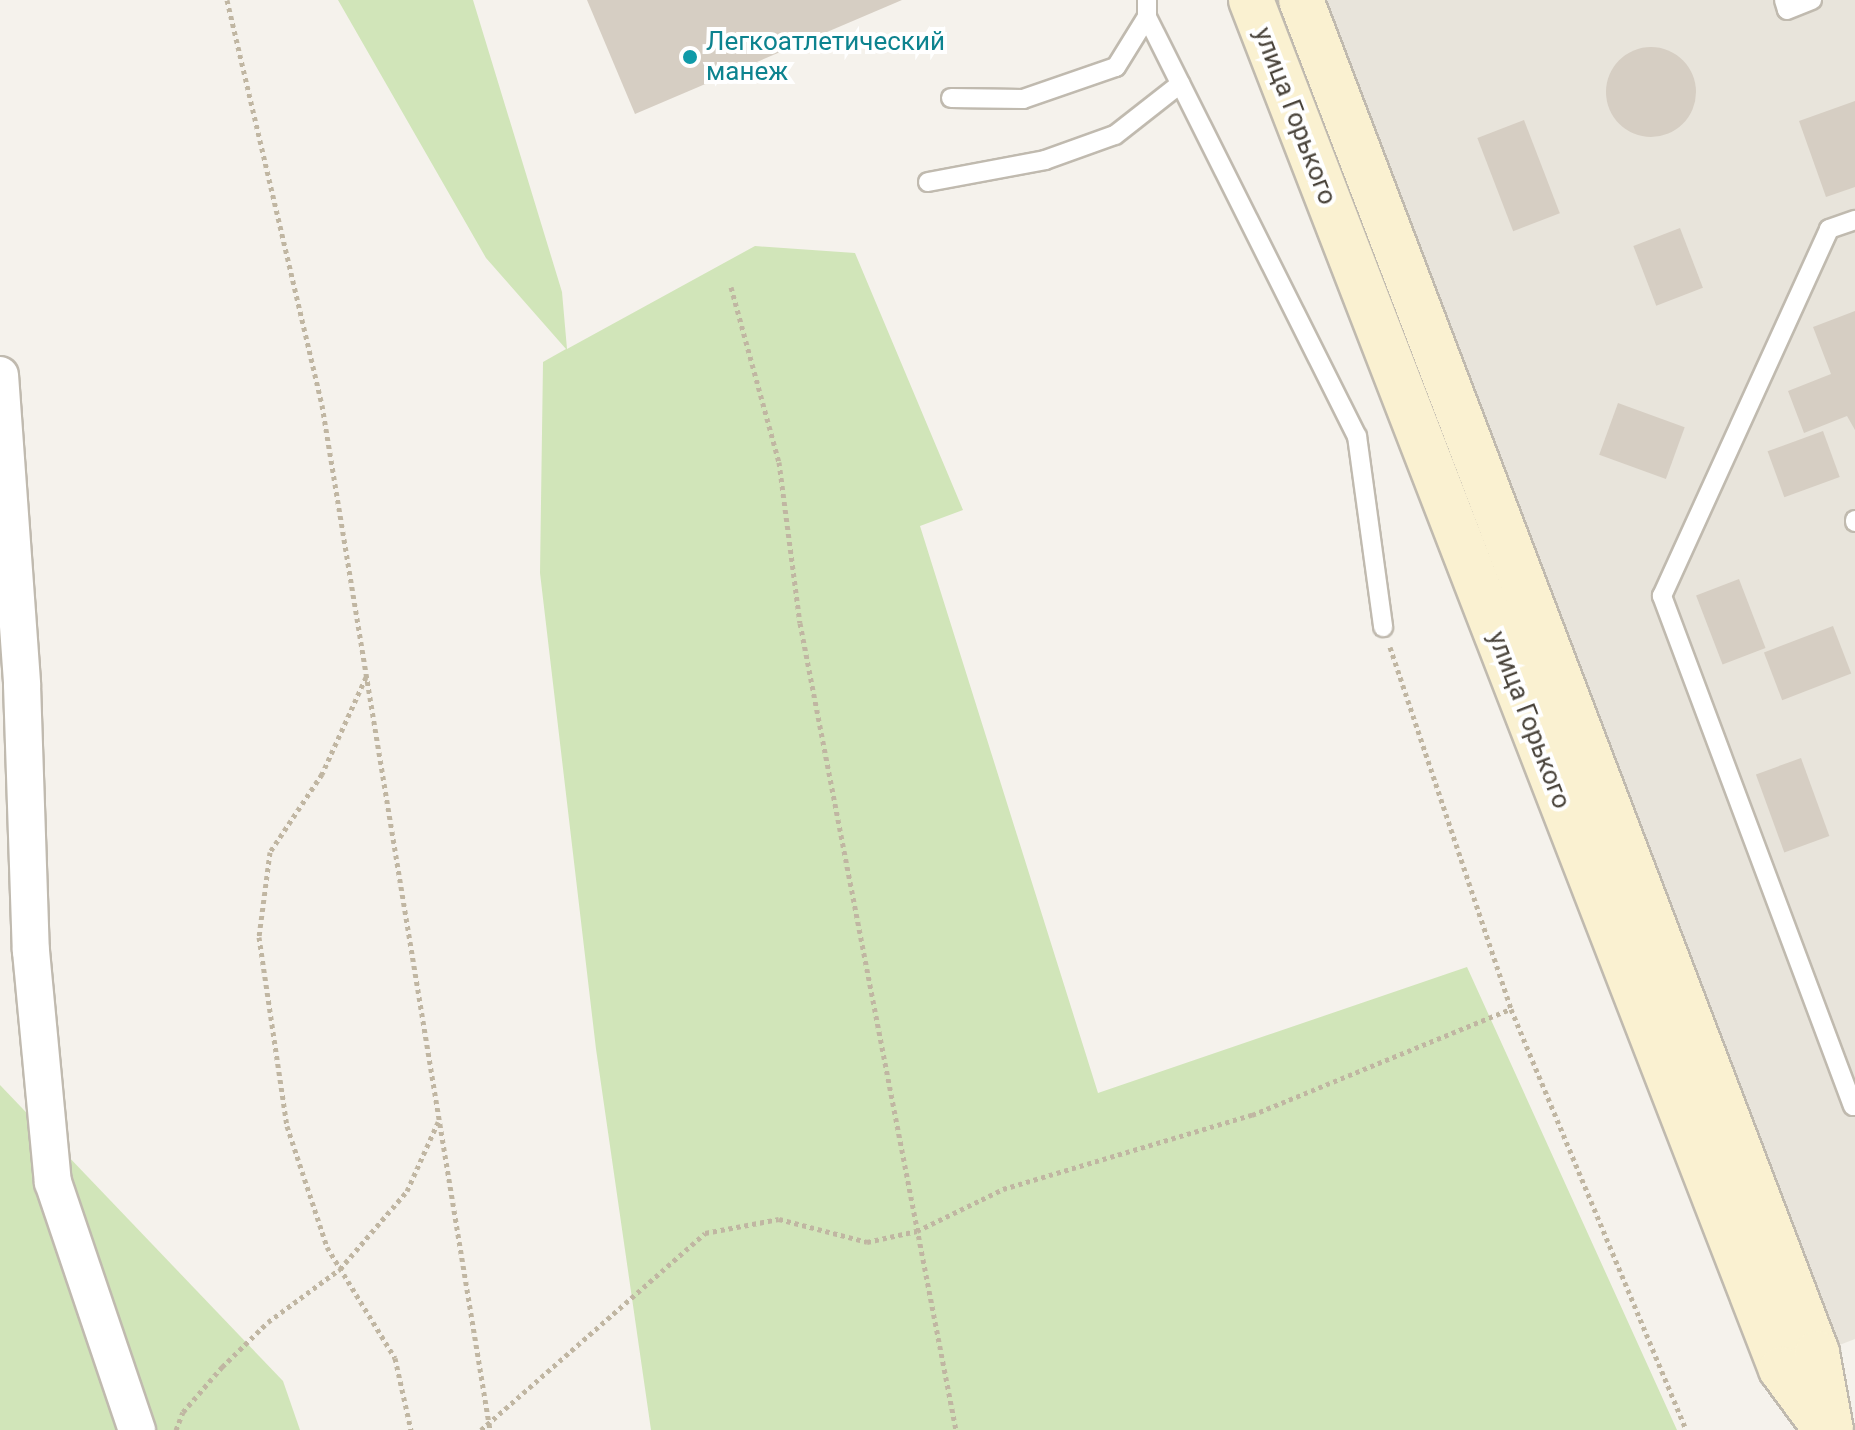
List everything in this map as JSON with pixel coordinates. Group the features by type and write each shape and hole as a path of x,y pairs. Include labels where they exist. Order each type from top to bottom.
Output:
{"main road":[{"name":"улица Горького","path":"1251,0 1781,1369 1828,1430"},
{"name":"улица Горького","path":"1301,0 1817,1353 1828,1430"}],"street":[{"path":"0,375 22,685 31,951 53,1182 137,1430"}],"lane":[{"path":"1784,0 1787,10 1812,0"},
{"path":"1147,8 1180,84 1357,436 1383,627"},
{"path":"951,98 1023,99 1116,67 1147,8"},
{"path":"928,182 1045,160 1115,135 1180,84"},
{"path":"1853,1106 1662,596 1829,229 1855,220"}],"path":[{"path":"227,0 322,405 490,1430"},
{"path":"731,287 779,462 800,623 956,1430"},
{"path":"1383,627 1511,1009 1686,1430"},
{"path":"367,676 322,774 270,852 259,937 287,1126 327,1247 395,1358 411,1430"},
{"path":"481,1430 487,1419 705,1233 779,1219 867,1242 917,1231 1003,1189 1252,1115 1511,1009"},
{"path":"176,1430 183,1412 259,1331 340,1269 407,1191 439,1121"}],"shaded area":[{"path":"1318,0 1855,0 1855,1339 1829,1349"}],"green space":[{"path":"338,0 473,0 562,292 567,349 755,246 855,253 963,510 920,526 1098,1093 1467,967 1677,1430 651,1430 596,1049 540,573 543,362 566,349 486,258"},
{"path":"0,1085 283,1381 300,1430 0,1430"}],"building":[{"name":"Легкоатлетический манеж","path":"587,0 902,0 635,114"},
{"path":"1651,47 1668,50 1683,60 1693,75 1696,92 1693,109 1683,124 1668,134 1651,137 1634,134 1619,124 1609,109 1606,92 1609,75 1619,60 1634,50"},
{"path":"1855,101 1855,187 1826,197 1799,121"},
{"path":"1524,120 1560,213 1513,231 1477,138"},
{"path":"1680,228 1703,288 1656,306 1633,246"},
{"path":"1855,311 1855,430 1847,416 1804,433 1788,391 1831,374 1813,327"},
{"path":"1618,403 1685,427 1666,479 1599,455"},
{"path":"1823,431 1840,477 1784,497 1768,451"},
{"path":"1739,579 1766,648 1723,665 1696,595"},
{"path":"1833,626 1851,674 1782,700 1764,653"},
{"path":"1801,758 1829,836 1784,852 1756,774"}],"place":[{"name":"Легкоатлетический манеж","path":"690,57"}]}
